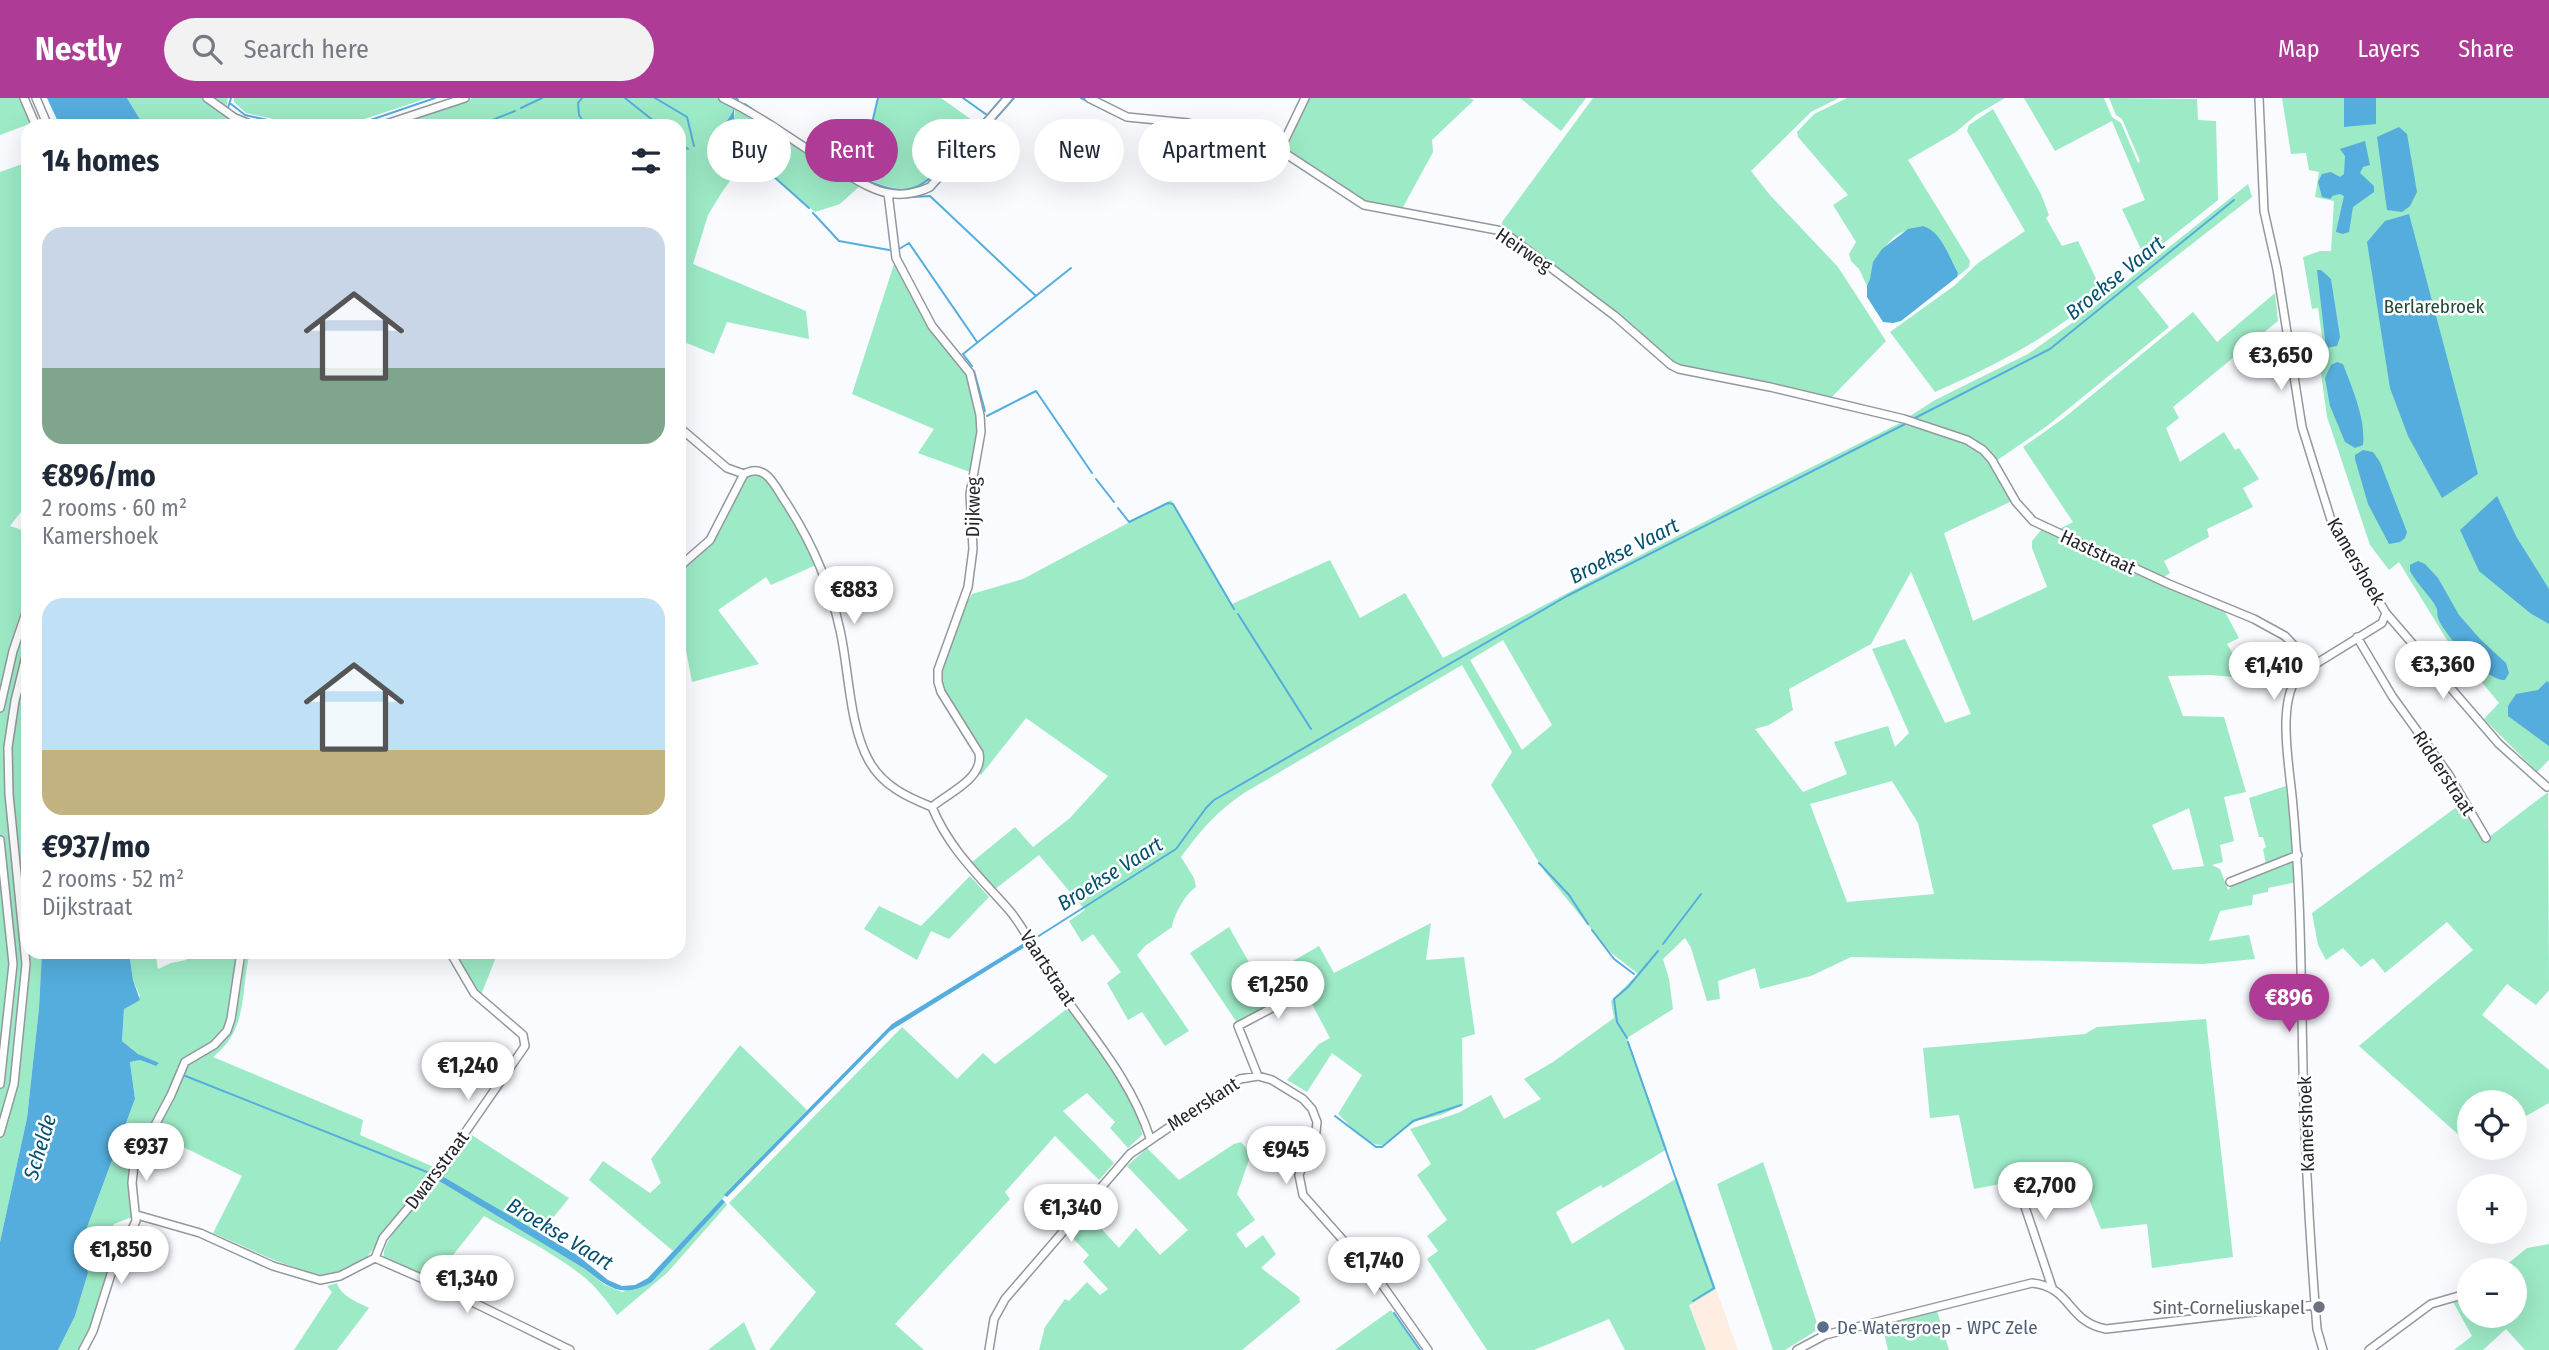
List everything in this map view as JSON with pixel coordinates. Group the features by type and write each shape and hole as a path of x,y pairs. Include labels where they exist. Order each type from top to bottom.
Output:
{"street":[{"path":"24,98 33,119"},
{"path":"36,98 45,119"},
{"path":"207,98 241,119"},
{"path":"401,119 465,98"},
{"path":"723,98 748,111 818,158 860,182 888,194 914,193 930,187 1008,98"},
{"name":"Heirweg","path":"1089,98 1127,117 1151,119"},
{"path":"1290,129 1305,98"},
{"name":"Kamershoek","path":"2259,98 2264,211 2277,268 2302,427 2332,523 2386,613 2384,621 2312,666 2292,682 2287,706 2286,734 2298,855 2306,1160 2317,1329 2323,1350"},
{"name":"Heirweg","path":"1290,157 1364,205 1502,231 1615,316 1679,369 1770,387 1909,421"},
{"name":"Dijkweg","path":"888,194 896,258 932,326 970,373 981,415 980,440 970,494 973,549 968,587 938,670 941,692 979,753 980,760 974,774 965,783 932,807"},
{"name":"Haststraat","path":"1909,421 1951,433 1983,450 1996,464 2016,502 2033,521 2169,584 2254,619 2285,636 2312,666"},
{"path":"686,433 727,468 744,474"},
{"path":"686,561 710,540 744,474 754,469 759,470 773,481 796,518 816,559 840,628 857,727 868,760 889,785 900,793 932,807"},
{"path":"2386,613 2499,744 2547,787"},
{"path":"0,708 21,628"},
{"name":"Ridderstraat","path":"2357,638 2392,696 2449,775 2486,838"},
{"path":"21,677 8,747 9,794 21,914"},
{"name":"Vaartstraat","path":"932,807 937,820 962,859 1010,911 1053,981 1129,1087 1150,1138"},
{"path":"0,840 13,964 0,1084"},
{"path":"2230,882 2298,855"},
{"path":"0,1133 14,1084 26,959"},
{"path":"83,1350 93,1331 109,1277 138,1215 132,1183 134,1165 171,1095 181,1068 190,1058 214,1045 227,1031 232,1018 240,959"},
{"name":"Dwarsstraat","path":"375,1258 383,1238 435,1176 525,1046 523,1035 474,993 454,959"},
{"name":"Meerskant","path":"1258,1076 1238,1026 1304,991"},
{"name":"Meerskant","path":"989,1350 995,1319 1005,1299 1130,1154 1233,1082 1250,1076 1272,1080 1303,1099 1312,1109 1317,1122 1316,1132 1299,1175 1303,1195 1381,1283 1428,1350"},
{"path":"2022,1198 2052,1288"},
{"path":"138,1215 200,1233 273,1266 320,1280 340,1276 375,1258 446,1289 569,1350"},
{"path":"1797,1350 1825,1335 2032,1283 2052,1288 2062,1294 2077,1316 2085,1322 2106,1329 2315,1305"},
{"path":"2369,1350 2431,1304 2457,1296"}],"shaded area":[{"path":"1716,1289 1738,1350 1706,1350 1689,1304"}],"green space":[{"path":"0,98 23,98 31,119 21,119 21,127 0,135"},
{"path":"127,98 228,98 226,109 240,119 140,119"},
{"path":"234,98 428,98 364,119 273,119 246,113 234,102"},
{"path":"473,98 722,98 756,119 734,119 735,109 731,119 707,119 707,182 729,182 708,215 693,264 806,311 809,339 727,322 714,354 686,343 686,119 408,119"},
{"path":"878,98 941,98 971,119 912,119 912,182 925,182 916,187 901,188 875,182 898,182 898,119 873,119"},
{"path":"1309,98 1474,100 1432,140 1433,152 1402,209 1374,205 1362,200 1290,153 1290,141"},
{"path":"1520,98 1586,98 1561,131"},
{"path":"1593,98 1839,98 1811,112 1751,171 1769,194 1838,267 1886,341 1830,399 1775,385 1688,369 1673,363 1502,228 1502,222"},
{"path":"1847,98 2005,98 1976,115 1956,132 1908,160 1970,261 1969,267 1957,277 1958,273 1939,239 1923,226 1909,229 1891,240 1867,286 1859,269 1851,261 1849,254 1856,242 1833,205 1848,195 1798,137 1797,132 1814,114"},
{"path":"2024,98 2104,98 2112,117 2121,123 2138,163 2140,161 2122,119 2116,115 2109,98 2197,99 2198,120 2216,121 2218,200 2145,258 2122,209 2145,200 2112,121 2055,151"},
{"name":"Berlarebroek","path":"2282,98 2549,98 2549,760 2537,772 2484,719 2499,703 2447,640 2399,562 2389,570 2370,545 2327,417 2319,359 2325,358 2318,308 2312,309 2303,257 2320,251 2331,251 2334,201 2315,197 2319,172 2309,170 2306,153 2291,154"},
{"path":"1993,109 2041,194 2049,215 2046,218 2062,246 2078,241 2102,291 2044,336 1935,392 1890,332 1954,286 1978,263 2025,231 1967,131 1969,125"},
{"path":"791,141 805,150 805,182 856,182 861,185 840,204 815,212 779,182 791,182"},
{"path":"21,164 21,512 10,526 21,530 21,959 42,959 27,1118 0,1242 0,172"},
{"path":"2248,184 2252,197 2137,287 2169,327 2047,426 1996,461 1965,435 1910,416 1935,400 2028,354 2093,308"},
{"path":"895,261 925,321 970,379 978,417 970,472 918,453 934,429 852,394"},
{"path":"2275,293 2278,321 2173,407 2179,418 2166,428 2180,462 2224,432 2235,450 2239,448 2259,479 2243,488 2253,507 2207,529 2209,537 2164,561 2170,573 2164,577 2057,530 2073,522 2023,447 2064,418 2193,312 2217,342"},
{"path":"1900,423 1960,441 1971,447 1989,463 2012,501 1944,533 1973,621 2047,587 2032,548 2032,541 2043,528 2131,571 2224,610 2239,638 2227,644 2237,661 2248,656 2261,679 2209,675 2168,676 2183,716 2224,717 2246,792 2224,797 2234,841 2220,845 2223,862 2212,865 2220,869 2228,890 2234,883 2295,859 2296,882 2268,888 2268,892 2253,895 2252,905 2220,911 2209,941 2249,935 2255,959 2203,964 1851,957 1811,976 1760,989 1755,968 1718,981 1720,999 1707,1001 1691,948 1685,938 1663,959 1673,1009 1627,1038 1667,1149 1603,1188 1601,1185 1556,1212 1572,1244 1677,1178 1716,1289 1689,1305 1706,1350 1625,1350 1609,1319 1534,1350 1487,1350 1427,1259 1438,1251 1427,1236 1447,1220 1417,1175 1431,1164 1410,1129 1458,1113 1491,1095 1504,1119 1541,1099 1524,1079 1553,1062 1614,1018 1611,1001 1638,974 1609,951 1545,872 1491,785 1512,752 1462,665 1244,793 1217,815 1181,857 1194,878 1196,887 1181,905 1172,927 1137,955 1189,1031 1165,1046 1142,1012 1128,1020 1107,983 1121,972 1093,934 1082,942 1069,921 1085,910 1039,855 994,890 971,863 1015,827 1033,847 1070,818 1108,776 1026,718 981,775 979,773 983,765 983,755 944,689 942,678 945,656 972,594 1023,579 1171,500 1232,604 1330,560 1360,618 1405,593 1443,658","holes":["1911,572 1971,714 1945,723 1905,639 1872,649 1909,733 1895,747 1888,726 1834,742 1847,774 1803,792 1755,729 1769,725 1793,710 1789,689 1871,644","1503,640 1552,725 1522,750 1470,660","1892,781 1918,823 1934,894 1847,902 1810,804","2189,808 2204,866 2173,870 2152,825"]},
{"path":"759,473 777,492 799,528 816,565 771,585 766,577 718,610 759,664 692,682 686,650 686,565 703,551 721,528 748,475"},
{"path":"2286,786 2293,855 2266,864 2263,849 2266,847 2263,837 2259,837 2249,798"},
{"path":"2548,792 2549,990 2536,1005 2507,984 2482,1015 2549,1070 2549,1103 2527,1115 2527,1090 2457,1090 2457,1133 2359,1046 2473,950 2447,922 2385,973 2373,958 2361,967 2343,948 2326,960 2318,945 2312,913 2462,803 2484,841"},
{"path":"970,876 989,897 949,939 931,931 917,960 864,929 879,906 921,926"},
{"path":"1431,923 1426,960 1464,957 1475,1034 1462,1038 1463,1105 1441,1115 1416,1121 1383,1145 1377,1144 1359,1134 1338,1114 1362,1075 1332,1053 1307,1092 1287,1080 1319,1044 1330,1038 1304,989 1274,1006 1264,983 1265,977 1319,946 1334,973"},
{"path":"1229,927 1259,980 1270,1007 1240,1027 1190,953"},
{"path":"130,959 156,959 158,969 186,959 249,959 238,1022 225,1046 213,1057 363,1120 360,1135 436,1168 367,1257 336,1274 325,1276 276,1261 213,1233 242,1176 155,1133 138,1166 137,1188 133,1189 137,1215 114,1224 101,1248 106,1264 113,1268 83,1350 58,1350 75,1316 88,1273 82,1249 86,1230 135,1099 130,1062 140,1060 156,1066 158,1064 138,1054 122,1041 124,1009 140,996 133,980"},
{"path":"458,959 495,959 481,995"},
{"path":"1068,1008 1124,1088 1140,1122 1142,1135 1128,1148 1110,1128 1115,1122 1087,1093 1063,1111 1114,1163 1099,1180 1055,1136 1005,1192 1010,1199 895,1324 924,1350 769,1350 816,1292 729,1203 902,1027 957,1079 983,1053 995,1064"},
{"path":"2206,1019 2233,1257 2152,1268 2147,1224 2101,1229 2082,1182 2031,1195 2026,1179 1974,1189 1959,1115 1930,1118 1923,1048 2085,1034 2097,1027"},
{"path":"740,1045 807,1110 673,1251 589,1180 603,1161 650,1193 661,1183 651,1159"},
{"path":"470,1134 569,1198 540,1234 442,1176"},
{"path":"1241,1142 1251,1154 1237,1194 1255,1220 1236,1234 1246,1248 1263,1235 1276,1254 1261,1268 1299,1297 1300,1302 1242,1350 1039,1350 1045,1327 1065,1299 1069,1301 1087,1282 1100,1295 1108,1289 1083,1262 1089,1255 1069,1234 1087,1213 1119,1248 1136,1228 1160,1255 1188,1230 1127,1166 1147,1148 1179,1180"},
{"path":"1763,1162 1819,1329 1785,1350 1773,1350 1717,1184"},
{"path":"439,1181 585,1269 605,1285 622,1292 652,1282 725,1202 727,1205 667,1273 617,1315 593,1286 572,1268 484,1216 434,1279 384,1258 384,1250 396,1230"},
{"path":"2549,1244 2549,1350 2525,1350 2506,1329 2483,1350 2454,1350 2472,1336 2468,1328 2527,1328 2527,1258 2515,1258 2527,1248"},
{"path":"337,1283 346,1295 369,1308 337,1350 294,1350 332,1292 327,1286"},
{"path":"1391,1310 1420,1350 1335,1350"},
{"path":"1937,1311 1949,1350 1888,1350 1882,1324"},
{"path":"744,1322 756,1350 708,1350"}],"water":[{"path":"47,98 127,98 140,119 57,119"},
{"path":"2344,98 2376,98 2376,124 2344,127"},
{"path":"2399,127 2407,134 2417,192 2410,206 2402,212 2387,210 2377,137"},
{"path":"2365,141 2370,165 2363,167 2360,173 2374,186 2374,192 2353,207 2349,232 2343,234 2336,232 2344,196 2340,194 2332,196 2331,199 2322,197 2318,182 2322,174 2331,172 2340,177 2344,174 2345,156 2340,149"},
{"path":"2409,214 2478,474 2442,498 2408,436 2390,388 2367,242 2385,221"},
{"path":"1923,226 1940,239 1958,273 1957,277 1901,321 1883,322 1867,297 1873,262 1882,249 1908,229"},
{"path":"2317,270 2321,270 2331,279 2340,337 2337,346 2326,348"},
{"path":"2337,362 2343,364 2360,414 2363,445 2355,448 2345,442 2330,406 2325,378 2331,365"},
{"path":"2363,450 2373,452 2380,462 2407,532 2400,542 2389,544 2368,504 2355,459 2355,455"},
{"path":"2497,496 2517,538 2549,589 2549,624 2530,613 2479,571 2460,530"},
{"path":"2418,561 2425,564 2438,578 2459,615 2506,663 2509,673 2505,680 2477,666 2442,626 2434,603 2410,571 2410,565"},
{"path":"2547,681 2549,746 2508,716 2508,706 2516,694 2538,690"},
{"path":"1024,943 1025,947 890,1031 727,1197 724,1195 892,1024"},
{"name":"Schelde","path":"42,959 130,959 140,1000 124,1009 122,1041 138,1054 159,1063 156,1066 140,1060 130,1062 135,1099 86,1230 82,1249 88,1273 75,1316 58,1350 0,1350 0,1242 27,1118"},
{"path":"442,1176 577,1255 608,1280 622,1286 635,1285 648,1278 722,1199 725,1202 652,1282 632,1290 624,1290 609,1286 439,1181"}],"waterway":[{"path":"228,108 231,98"},
{"path":"374,119 435,98"},
{"path":"521,108 542,98"},
{"path":"582,98 578,103 582,119"},
{"path":"625,98 651,119"},
{"path":"655,98 687,117 694,146"},
{"path":"802,141 858,175 878,98"},
{"path":"963,98 987,115"},
{"path":"984,119 1002,98"},
{"path":"935,187 1014,98"},
{"path":"1081,98 1115,115"},
{"path":"231,104 245,115 263,119"},
{"path":"745,104 759,114"},
{"path":"495,119 515,111"},
{"path":"780,182 809,208"},
{"path":"871,182 895,189 916,187 924,182"},
{"path":"897,198 930,196 1036,296"},
{"name":"Broekse Vaart","path":"1913,419 2050,349 2234,200"},
{"path":"813,213 839,241 889,250"},
{"path":"899,249 909,243 977,342"},
{"path":"972,366 963,354 1071,268"},
{"path":"974,371 985,411"},
{"path":"987,416 1036,391 1092,473"},
{"name":"Broekse Vaart","path":"1034,939 1176,849 1214,800 1567,596 1905,424"},
{"path":"1096,479 1114,502"},
{"path":"1118,508 1129,522 1168,503 1173,504 1234,609"},
{"path":"1238,614 1311,729"},
{"path":"1539,863 1569,895 1588,924"},
{"path":"1663,944 1701,894"},
{"path":"1592,930 1614,959 1634,974"},
{"path":"1627,1038 1617,1022 1614,999 1628,987 1658,951"},
{"path":"1628,1042 1714,1288 1693,1301"},
{"name":"Broekse Vaart","path":"183,1075 432,1174"},
{"path":"1335,1116 1376,1147 1382,1147 1413,1121 1461,1105"},
{"path":"1394,1313 1420,1350"}],"place":[{"name":"Sint-Corneliuskapel","path":"2319,1307"},
{"name":"De Watergroep - WPC Zele","path":"1823,1327"}]}
